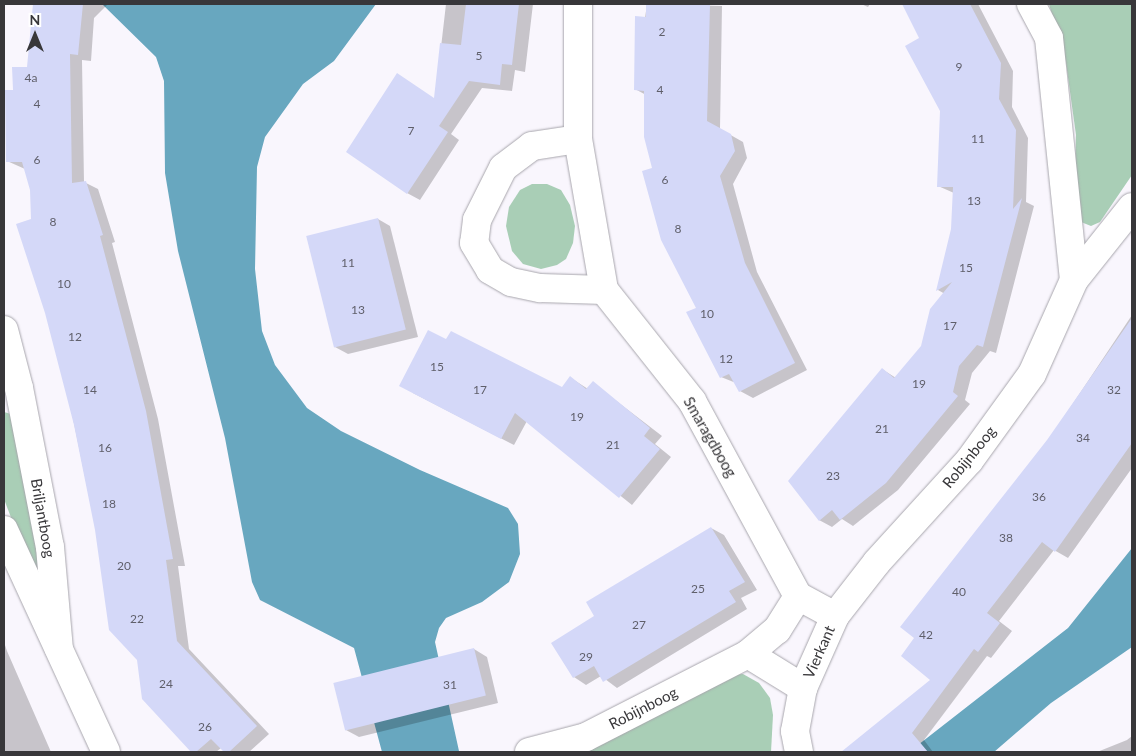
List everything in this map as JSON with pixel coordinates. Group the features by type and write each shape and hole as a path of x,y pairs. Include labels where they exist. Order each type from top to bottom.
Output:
{"street":[{"name":"Smaragdboog","path":"578,4 578,139 604,290 692,401 798,596"},
{"name":"Robijnboog","path":"1031,4 1049,38 1074,280"},
{"path":"578,139 532,146 503,168 477,220 474,243 490,270 511,282 540,288 604,290"},
{"name":"Robijnboog","path":"835,616 877,562 969,462 1032,374 1074,280 1132,207"},
{"name":"Briljantboog","path":"4,330 11,390 50,547 59,650"},
{"name":"Briljantboog","path":"4,530 106,752"},
{"path":"798,596 777,630 748,654 803,688"},
{"name":"Vierkant","path":"798,596 835,616 803,688 795,731 799,752"},
{"name":"Robijnboog","path":"528,752 586,737 748,654"}],"green space":[{"path":"1049,4 1132,4 1132,175 1100,222 1091,226 1081,222 1074,200 1076,135 1066,63"},
{"path":"532,184 547,184 561,190 570,205 575,226 573,243 566,259 557,265 541,269 523,264 512,251 506,226 509,207 520,190"},
{"path":"4,412 11,414 47,576 35,581 4,499"},
{"path":"743,674 759,683 770,698 773,715 771,752 565,752 728,675"}],"water":[{"path":"102,4 376,4 334,61 303,84 265,137 257,167 255,269 262,331 275,365 307,408 341,431 420,470 508,508 518,524 520,554 509,582 482,602 446,618 439,628 435,642 459,751 382,752 354,648 260,600 252,582 225,438 178,251 165,173 164,81 156,57"},
{"path":"1132,548 1132,647 1051,703 994,752 909,752 1068,628"}],"building":[{"path":"33,4 83,4 78,55 70,54 72,183 86,181 103,235 100,236 146,411 173,559 166,560 177,641 257,726 229,752 224,752 211,739 196,752 191,752 142,699 137,660 109,630 95,530 74,425 45,313 16,224 31,219 30,190 22,162 6,162 5,90 13,90 12,67 27,67"},
{"path":"466,4 519,4 512,65 502,64 500,85 469,81 439,126 448,132 407,194 346,152 397,73 434,98 440,43 461,45"},
{"path":"646,4 710,4 707,121 731,134 735,151 720,176 745,263 795,363 739,392 729,374 720,378 686,312 696,308 661,240 642,171 652,168 644,137 644,91 634,90 635,16 646,17"},
{"path":"902,4 970,4 1001,63 999,99 1016,130 1013,209 1022,198 983,347 977,345 959,366 953,392 958,396 886,483 840,520 832,510 819,521 788,481 882,368 894,378 921,346 930,309 952,282 936,291 951,229 953,187 937,187 940,111 905,46 919,38"},
{"path":"378,218 406,330 334,347 306,236"},
{"path":"1132,318 1132,443 1055,552 1042,542 987,613 1000,623 978,652 974,649 912,733 928,752 841,752 930,680 901,656 914,638 900,627 1047,440"},
{"path":"428,330 446,339 451,331 562,387 570,376 586,389 593,381 650,428 644,436 660,449 619,498 515,413 501,439 399,386"},
{"path":"711,527 745,582 729,591 736,602 603,682 594,666 573,678 551,643 594,616 586,602"},
{"path":"474,648 486,696 345,731 333,683"}]}
